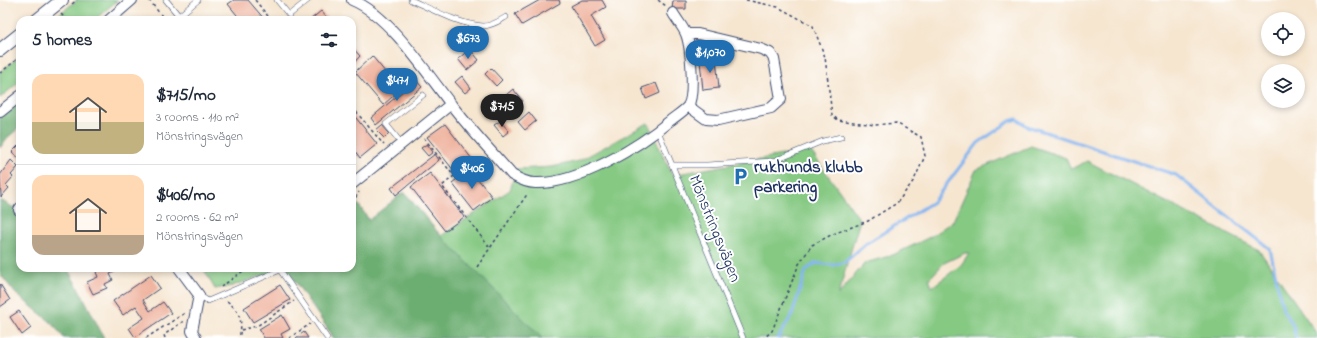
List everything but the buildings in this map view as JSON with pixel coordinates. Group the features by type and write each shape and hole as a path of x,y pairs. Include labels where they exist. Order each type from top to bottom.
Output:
{"street":[{"path":"42,16 62,0"},
{"path":"114,16 132,0"},
{"path":"352,0 376,16 390,29 423,66 451,104 512,175 525,181 535,183 554,181 588,170 606,162 658,131 688,106 692,95 689,51 686,34 673,13"},
{"path":"686,34 698,34 761,49 770,53 774,59 781,99 771,108 718,120 706,119 688,106"},
{"path":"0,50 16,37"},
{"path":"0,112 16,99"},
{"path":"356,181 451,104"},
{"path":"182,272 199,295 192,331 196,338"}],"lane":[{"path":"166,0 179,16 198,0"},
{"path":"277,0 289,15 308,0"},
{"path":"411,0 471,24 483,26 494,24 506,17"},
{"path":"402,144 386,124 423,95"},
{"name":"Mönstringsvägen","path":"658,131 743,338"},
{"path":"672,165 707,165 774,161 823,141 841,137"},
{"path":"199,295 208,301 275,272"},
{"path":"281,272 327,338"}],"path":[{"path":"149,0 162,16"},
{"path":"256,0 268,16"},
{"path":"746,0 778,7 813,26 825,57 832,114 838,120 875,125 896,123 921,137 925,156 914,180 897,203 868,221 833,234 812,245 799,264 772,331 764,338"},
{"path":"0,73 16,60"},
{"path":"356,112 390,153"},
{"path":"423,137 454,176 442,186 490,248"},
{"path":"477,267 535,183"},
{"path":"208,301 213,293 242,272"},
{"path":"221,296 232,304 240,316 242,322 239,338"},
{"path":"240,330 257,326 299,298"},
{"path":"146,338 182,314 195,312"},
{"path":"289,338 315,321"},
{"path":"165,338 164,336 182,322 193,323"}],"green space":[{"path":"77,0 118,0 99,16 57,16"},
{"path":"16,59 16,84 0,98 0,72"},
{"path":"16,106 16,130 7,138 0,148 0,117"},
{"path":"648,123 672,175 810,150 860,220 838,295 865,263 893,255 930,237 953,221 976,170 1031,146 1066,158 1071,169 1087,161 1259,250 1317,334 1317,338 332,338 332,335 289,272 356,272 356,205 358,204 369,220 404,192 441,236 510,190 517,169 552,167 579,161","holes":["965,253 969,253 961,265 932,287 929,279 944,263"]},
{"path":"404,192 441,236 542,338 332,338 332,335 289,272 356,272 356,205 358,204 369,220"},
{"path":"0,200 16,209 16,272 69,272 104,338 64,338 52,323 16,294 0,274"},
{"path":"205,272 272,272 232,286 215,289"}],"waterway":[{"path":"778,338 792,315 806,270 816,263 833,265 845,262 867,243 933,202 978,143 1010,121 1017,119 1027,126 1176,175 1270,249 1283,310 1293,325 1296,338"}],"place":[{"name":"rukhunds klubb parkering","path":"741,176"}]}
